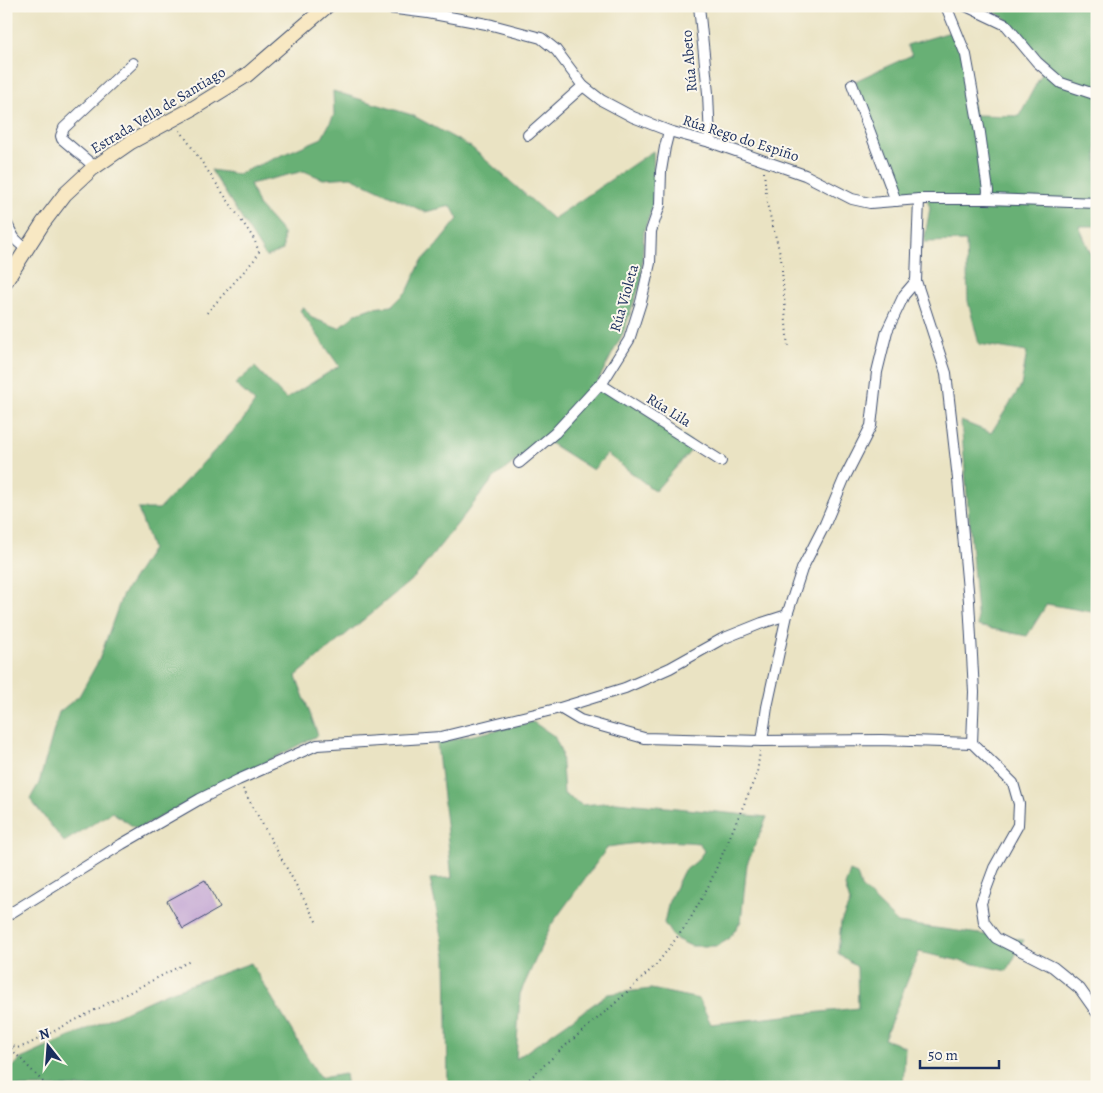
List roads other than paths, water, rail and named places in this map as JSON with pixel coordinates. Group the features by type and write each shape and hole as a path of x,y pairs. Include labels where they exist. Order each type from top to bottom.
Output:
{"main road":[{"name":"Estrada Vella de Santiago","path":"6,281 43,223 65,194 95,166 131,142 173,120 247,75 327,6"}],"street":[{"name":"Rúa Rego do Espiño","path":"372,6 428,13 541,38 556,50 583,86 601,100 633,117 669,131 710,142 805,175 852,200 870,203 919,199 987,199 1097,203"},
{"name":"Rúa Abeto","path":"699,6 708,94 710,142"},
{"path":"946,6 966,56 980,133 988,191 987,199"},
{"path":"966,6 1006,25 1037,62 1061,83 1097,95"},
{"path":"95,166 62,139 61,136 64,128 133,63"},
{"path":"852,84 896,201"},
{"path":"528,135 583,86"},
{"name":"Rúa Violeta","path":"519,463 555,433 604,380 629,340 641,302 650,263 651,231 660,205 661,171 664,147 669,131"},
{"path":"919,199 916,281 946,373 958,479 969,601 974,692 972,743"},
{"path":"6,222 19,244 27,248"},
{"path":"762,741 767,707 788,615 802,569 871,426 877,372 887,331 904,295 916,281"},
{"name":"Rúa Lila","path":"600,384 721,460"},
{"path":"6,916 200,799 317,745 441,736 560,708 625,688 670,668 722,639 762,622 788,615"},
{"path":"560,708 580,720 644,738 762,741 882,740 972,743 1014,783 1019,804 1018,825 994,868 982,903 984,922 996,938 1053,967 1080,989 1097,1013"}]}
